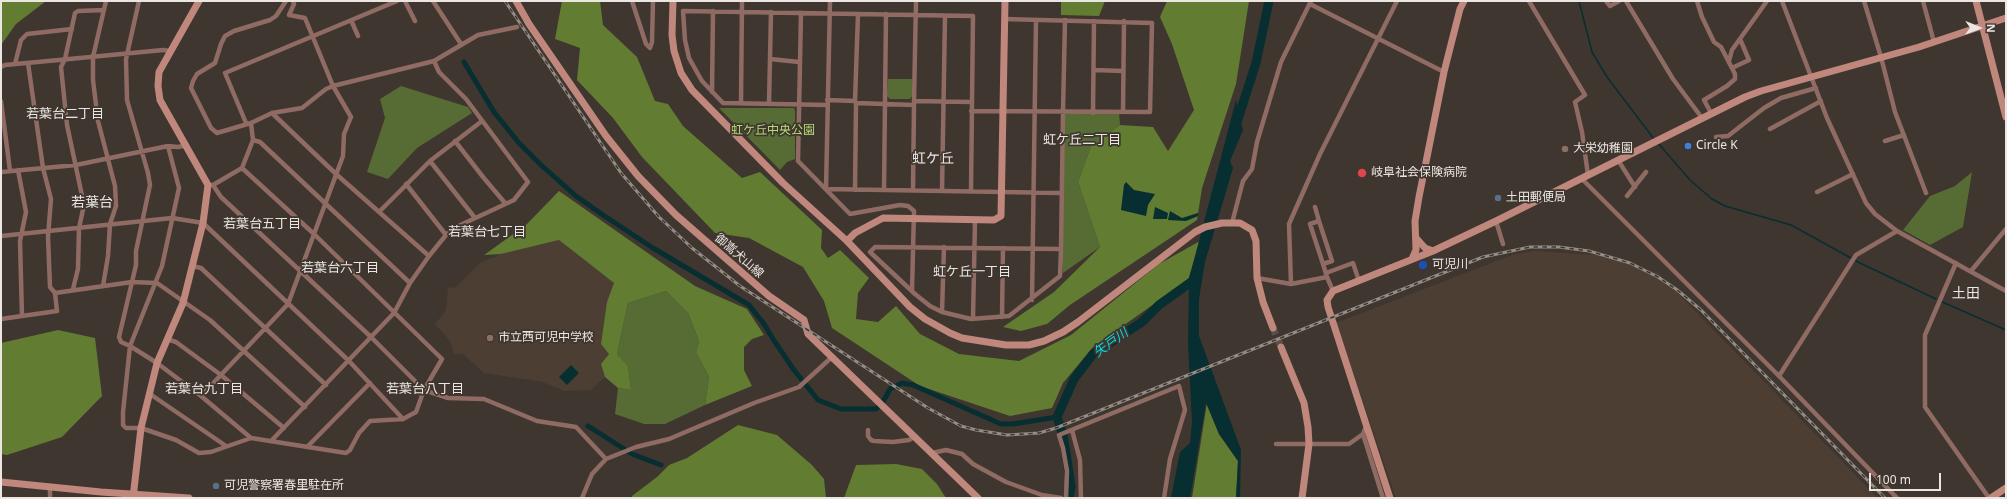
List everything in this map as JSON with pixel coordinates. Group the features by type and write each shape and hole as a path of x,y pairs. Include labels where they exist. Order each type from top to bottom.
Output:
{"street":[{"path":"103,286 108,256 110,224 116,206 115,186 98,121 92,80 93,57 106,1"},
{"path":"140,1 126,59 127,100 148,173 150,185 132,282 119,337 121,342 158,363 201,396 251,438"},
{"path":"199,1 159,72 158,86 160,100 186,145 221,198 372,337 424,390 448,398 484,399 537,421 576,427 606,459"},
{"path":"286,1 276,16 270,20 234,30 226,36 221,44 215,63 197,74 192,81 191,88 210,128 217,133 249,123 272,113 306,106 326,89 333,86 434,61 461,44 488,32 517,27"},
{"path":"201,396 288,304 343,156 344,134 351,117 333,86 303,16 288,15 294,4 293,1"},
{"path":"134,496 140,428 158,363 183,303 211,185 242,168 253,140 249,123 225,74 397,1"},
{"path":"405,1 414,21"},
{"path":"434,1 461,44"},
{"name":"御嵩犬山線","path":"516,1 529,24 606,136 638,176 676,215 769,296 804,320 808,334 978,498"},
{"path":"632,1 644,38 650,48 652,42 653,1"},
{"path":"673,1 672,35 675,56 681,73 692,90 783,182 847,241 910,307 925,319 950,333 962,338 1006,345 1028,345 1044,341 1064,332 1180,243 1205,227 1222,223 1240,223 1252,230 1256,241 1257,278 1263,302 1273,328"},
{"path":"741,103 742,1"},
{"path":"826,189 830,1"},
{"path":"913,190 916,1"},
{"path":"847,241 855,233 883,218 994,220 1001,216 1005,1"},
{"path":"1291,284 1288,224 1317,160 1397,1"},
{"path":"1412,260 1416,250 1415,220 1444,72 1460,9 1464,1"},
{"path":"1529,1 1585,95 1575,102 1582,132 1584,177 1897,498"},
{"path":"1606,1 1610,6 1619,1"},
{"path":"1626,1 1673,79 1702,118"},
{"path":"1697,1 1702,17 1714,42 1721,47 1735,74 1735,79 1727,86 1704,100 1711,113"},
{"path":"1728,61 1732,50 1767,1"},
{"path":"1782,1 1821,101 1866,203 1875,214 1897,231 2006,291"},
{"path":"1864,1 1881,57 1895,112 1926,193"},
{"path":"1923,1 1934,42"},
{"path":"1976,1 2006,117"},
{"path":"1232,223 1243,181 1252,169 1257,142 1281,62 1310,2 1444,72"},
{"path":"73,289 78,269 79,228 84,205 67,125 61,67 65,59 75,13 78,11 104,10"},
{"path":"971,102 943,101 885,104 856,102 798,104 723,103 702,81 689,58 684,40 683,11 973,16 971,191"},
{"path":"712,92 713,11"},
{"path":"769,104 771,12"},
{"path":"800,13 798,161 850,214 905,205 914,211 912,291"},
{"path":"855,190 858,14"},
{"path":"884,190 886,14"},
{"path":"942,191 945,16"},
{"path":"1390,498 1328,306 1327,300 1333,291 1433,251 1558,192 1584,177 1711,113 1761,90 1934,42 2006,18"},
{"path":"971,111 1150,112 1152,23 1124,21 1004,19"},
{"path":"352,20 358,36"},
{"path":"1032,300 1032,192 1036,20"},
{"path":"1060,249 875,247 870,252 930,306 942,312 973,318 1002,317 1015,312 1032,300 1060,276 1062,112 1065,20"},
{"path":"1093,112 1094,21"},
{"path":"1123,112 1124,21"},
{"path":"15,64 20,40 26,34 72,29"},
{"path":"1732,68 1749,60 1740,39"},
{"path":"1,67 5,65 65,59 163,50 170,51"},
{"path":"770,59 799,62"},
{"path":"272,440 394,314 410,283 428,256 446,235 454,228 514,200 528,180 503,151 466,99 439,72 434,61"},
{"path":"1,319 57,311 54,292 50,287 49,232 51,199 43,168 28,63"},
{"path":"1094,70 1123,70"},
{"path":"1716,137 1728,136 1764,108 1781,98 1816,88"},
{"path":"1,101 10,171"},
{"path":"1770,129 1821,101"},
{"path":"272,113 336,174 428,256"},
{"path":"379,212 430,161 482,121"},
{"path":"1885,141 1904,135"},
{"path":"253,140 260,142 410,283"},
{"path":"456,141 505,203"},
{"path":"1,172 76,165 168,146 178,147 186,145"},
{"path":"168,146 179,188 157,283 130,346 122,422 126,428 140,428 176,440 199,453 211,452 251,438 272,440 346,453 350,450 359,433 370,421 403,419 416,412 424,390 442,359 394,314 314,234 242,168"},
{"path":"1618,160 1635,187"},
{"path":"430,161 475,218"},
{"path":"18,170 26,212 20,241 22,316"},
{"path":"1628,196 1646,172"},
{"path":"1817,192 1853,174"},
{"path":"406,184 446,235"},
{"path":"826,189 1061,193"},
{"path":"1315,207 1332,261 1323,264"},
{"path":"1,236 22,235 172,218 203,223 349,361 403,419"},
{"path":"973,318 975,220"},
{"path":"1319,221 1310,224 1333,291"},
{"path":"1496,221 1503,244"},
{"path":"1971,271 2006,229"},
{"path":"1778,376 1856,255 1897,231"},
{"path":"1416,238 1425,248 1433,251"},
{"path":"942,312 944,248"},
{"path":"1002,317 1003,248"},
{"path":"1257,278 1291,284 1327,275 1353,263 1359,281"},
{"path":"1956,263 1925,335 1925,407 1990,498 2006,488"},
{"path":"192,266 201,268 266,327 326,385"},
{"path":"54,292 132,282 157,283 183,303 210,320 305,407"},
{"path":"167,339 176,342 221,375 284,428"},
{"path":"1281,347 1304,403 1308,444 1302,498"},
{"path":"582,498 592,474 606,459 636,447 669,438 754,403 799,387 832,357"},
{"path":"307,447 370,383"},
{"path":"1066,498 1067,471 1059,435 1179,386 1185,410 1170,459 1164,498"},
{"path":"150,394 226,446"},
{"path":"1276,444 1349,444 1363,434 1366,426"},
{"path":"868,430 871,440 874,441 894,442 909,440 914,437"},
{"path":"1072,430 1080,460 1081,498"},
{"path":"1363,434 1383,498"},
{"path":"932,453 946,450 962,454 973,464 1006,482 1042,495 1061,498"},
{"path":"1,482 134,496 189,498"},
{"path":"50,486 50,498"}],"shaded area":[{"path":"559,240 614,283 605,318 609,354 601,364 605,377 591,390 564,391 543,382 484,373 463,354 454,354 450,341 435,324 446,310 448,287 455,288 480,263 501,254"},
{"path":"1534,251 1597,255 1658,273 1878,498 1396,498 1336,323 1512,255"}],"green space":[{"path":"1,1 46,1 16,24 1,45"},
{"path":"562,1 600,1 603,25 637,57 655,101 668,104 683,126 742,178 760,172 822,230 821,248 828,258 840,250 869,278 858,293 856,319 878,322 896,306 920,334 959,354 1019,361 1071,335 1159,264 1200,241 1188,280 1093,347 1063,383 1052,408 1010,416 920,386 832,328 824,301 803,267 749,238 715,233 642,157 613,118 577,80 580,48 555,39"},
{"path":"1061,1 1105,1 1099,16 1061,15"},
{"path":"1167,1 1249,1 1236,84 1202,188 1197,220 1070,305 1047,324 1021,331 1003,327 1054,292 1100,247 1078,182 1091,146 1120,125 1153,127 1168,151 1194,110 1172,44 1160,17"},
{"path":"888,79 912,79 912,96 910,99 890,99 887,96"},
{"path":"401,86 468,107 472,113 417,148 388,179 367,172 385,118 380,99"},
{"name":"虹ケ丘中央公園","path":"719,108 794,108 795,159 787,162 780,170"},
{"path":"1063,112 1119,112 1120,125 1091,146 1078,182 1100,247 1063,273 1061,249"},
{"path":"1972,172 1963,227 1930,245 1903,230 1930,196 1955,186"},
{"path":"559,191 695,286 747,309 764,335 752,339 744,347 744,370 752,386 705,405 709,377 696,352 699,341 688,313 666,291 628,303 617,354 628,366 631,390 618,388 605,377 601,364 609,354 601,344 607,302 614,283 559,240 501,254 484,255 526,225"},
{"path":"666,291 688,313 699,341 696,352 709,377 705,405 665,424 644,424 615,414 618,388 631,390 628,366 617,354 628,303"},
{"path":"58,330 95,338 102,396 62,437 7,455 1,454 1,343"},
{"path":"1207,403 1219,434 1238,461 1236,498 1192,498"},
{"path":"738,425 777,435 812,465 824,479 826,498 632,498 632,496 657,477 669,465 687,458"},
{"path":"896,464 922,469 937,484 946,498 844,498 856,465"}],"water":[{"path":"1236,100 1243,130 1230,161 1233,168 1205,262 1199,299 1199,336 1241,450 1240,498 1236,498 1238,461 1219,434 1206,403 1190,498 1171,498 1180,452 1190,443 1192,422 1188,345 1189,279"},
{"path":"1126,182 1134,190 1155,194 1148,205 1146,216 1121,210 1124,185"},
{"path":"1155,207 1168,213 1167,219 1153,219"},
{"path":"1170,211 1182,218 1198,213 1198,216 1186,221 1168,220"},
{"path":"571,365 579,373 567,385 559,377"}],"waterway":[{"name":"可児川","path":"1236,125 1256,63 1269,1"},
{"path":"1579,1 1592,52 1607,77 1654,139"},
{"path":"464,62 494,112 519,143 541,165 576,196 603,215 653,248 749,305 764,324 794,370 818,400 841,409 876,409 883,402 890,389 902,383 913,385 1001,424 1013,424 1057,417"},
{"path":"1658,143 1690,180 1712,199 1725,206 1791,225 1860,263 1936,299"},
{"name":"矢戸川","path":"1069,498 1071,487 1067,459 1063,435 1057,417 1074,379 1093,354 1142,322 1159,305 1194,280"},
{"path":"1940,301 2006,330"},
{"path":"588,426 632,454 661,465"}],"tunnel":[{"path":"1273,328 1281,347"}],"railway":[{"path":"505,1 621,173 659,217 692,248 740,286 928,408 961,426 1007,435 1039,433 1056,428 1483,257 1530,247 1559,247 1589,251 1630,263 1658,277 1676,289 1701,310 1885,498"}],"place":[{"name":"Circle K","path":"1688,146"},
{"name":"大栄幼稚園","path":"1565,149"},
{"name":"岐阜社会保険病院","path":"1362,173"},
{"name":"土田郵便局","path":"1498,198"},
{"name":"可児川","path":"1423,265"},
{"name":"市立西可児中学校","path":"490,338"},
{"name":"可児警察署春里駐在所","path":"216,486"}],"district":[{"name":"若葉台二丁目","path":"65,114"},
{"name":"虹ケ丘二丁目","path":"1082,140"},
{"name":"虹ケ丘","path":"933,159"},
{"name":"若葉台","path":"92,203"},
{"name":"若葉台五丁目","path":"262,224"},
{"name":"若葉台七丁目","path":"487,232"},
{"name":"若葉台六丁目","path":"340,268"},
{"name":"虹ケ丘一丁目","path":"972,272"},
{"name":"土田","path":"1966,294"},
{"name":"若葉台九丁目","path":"204,389"},
{"name":"若葉台八丁目","path":"425,389"}]}
